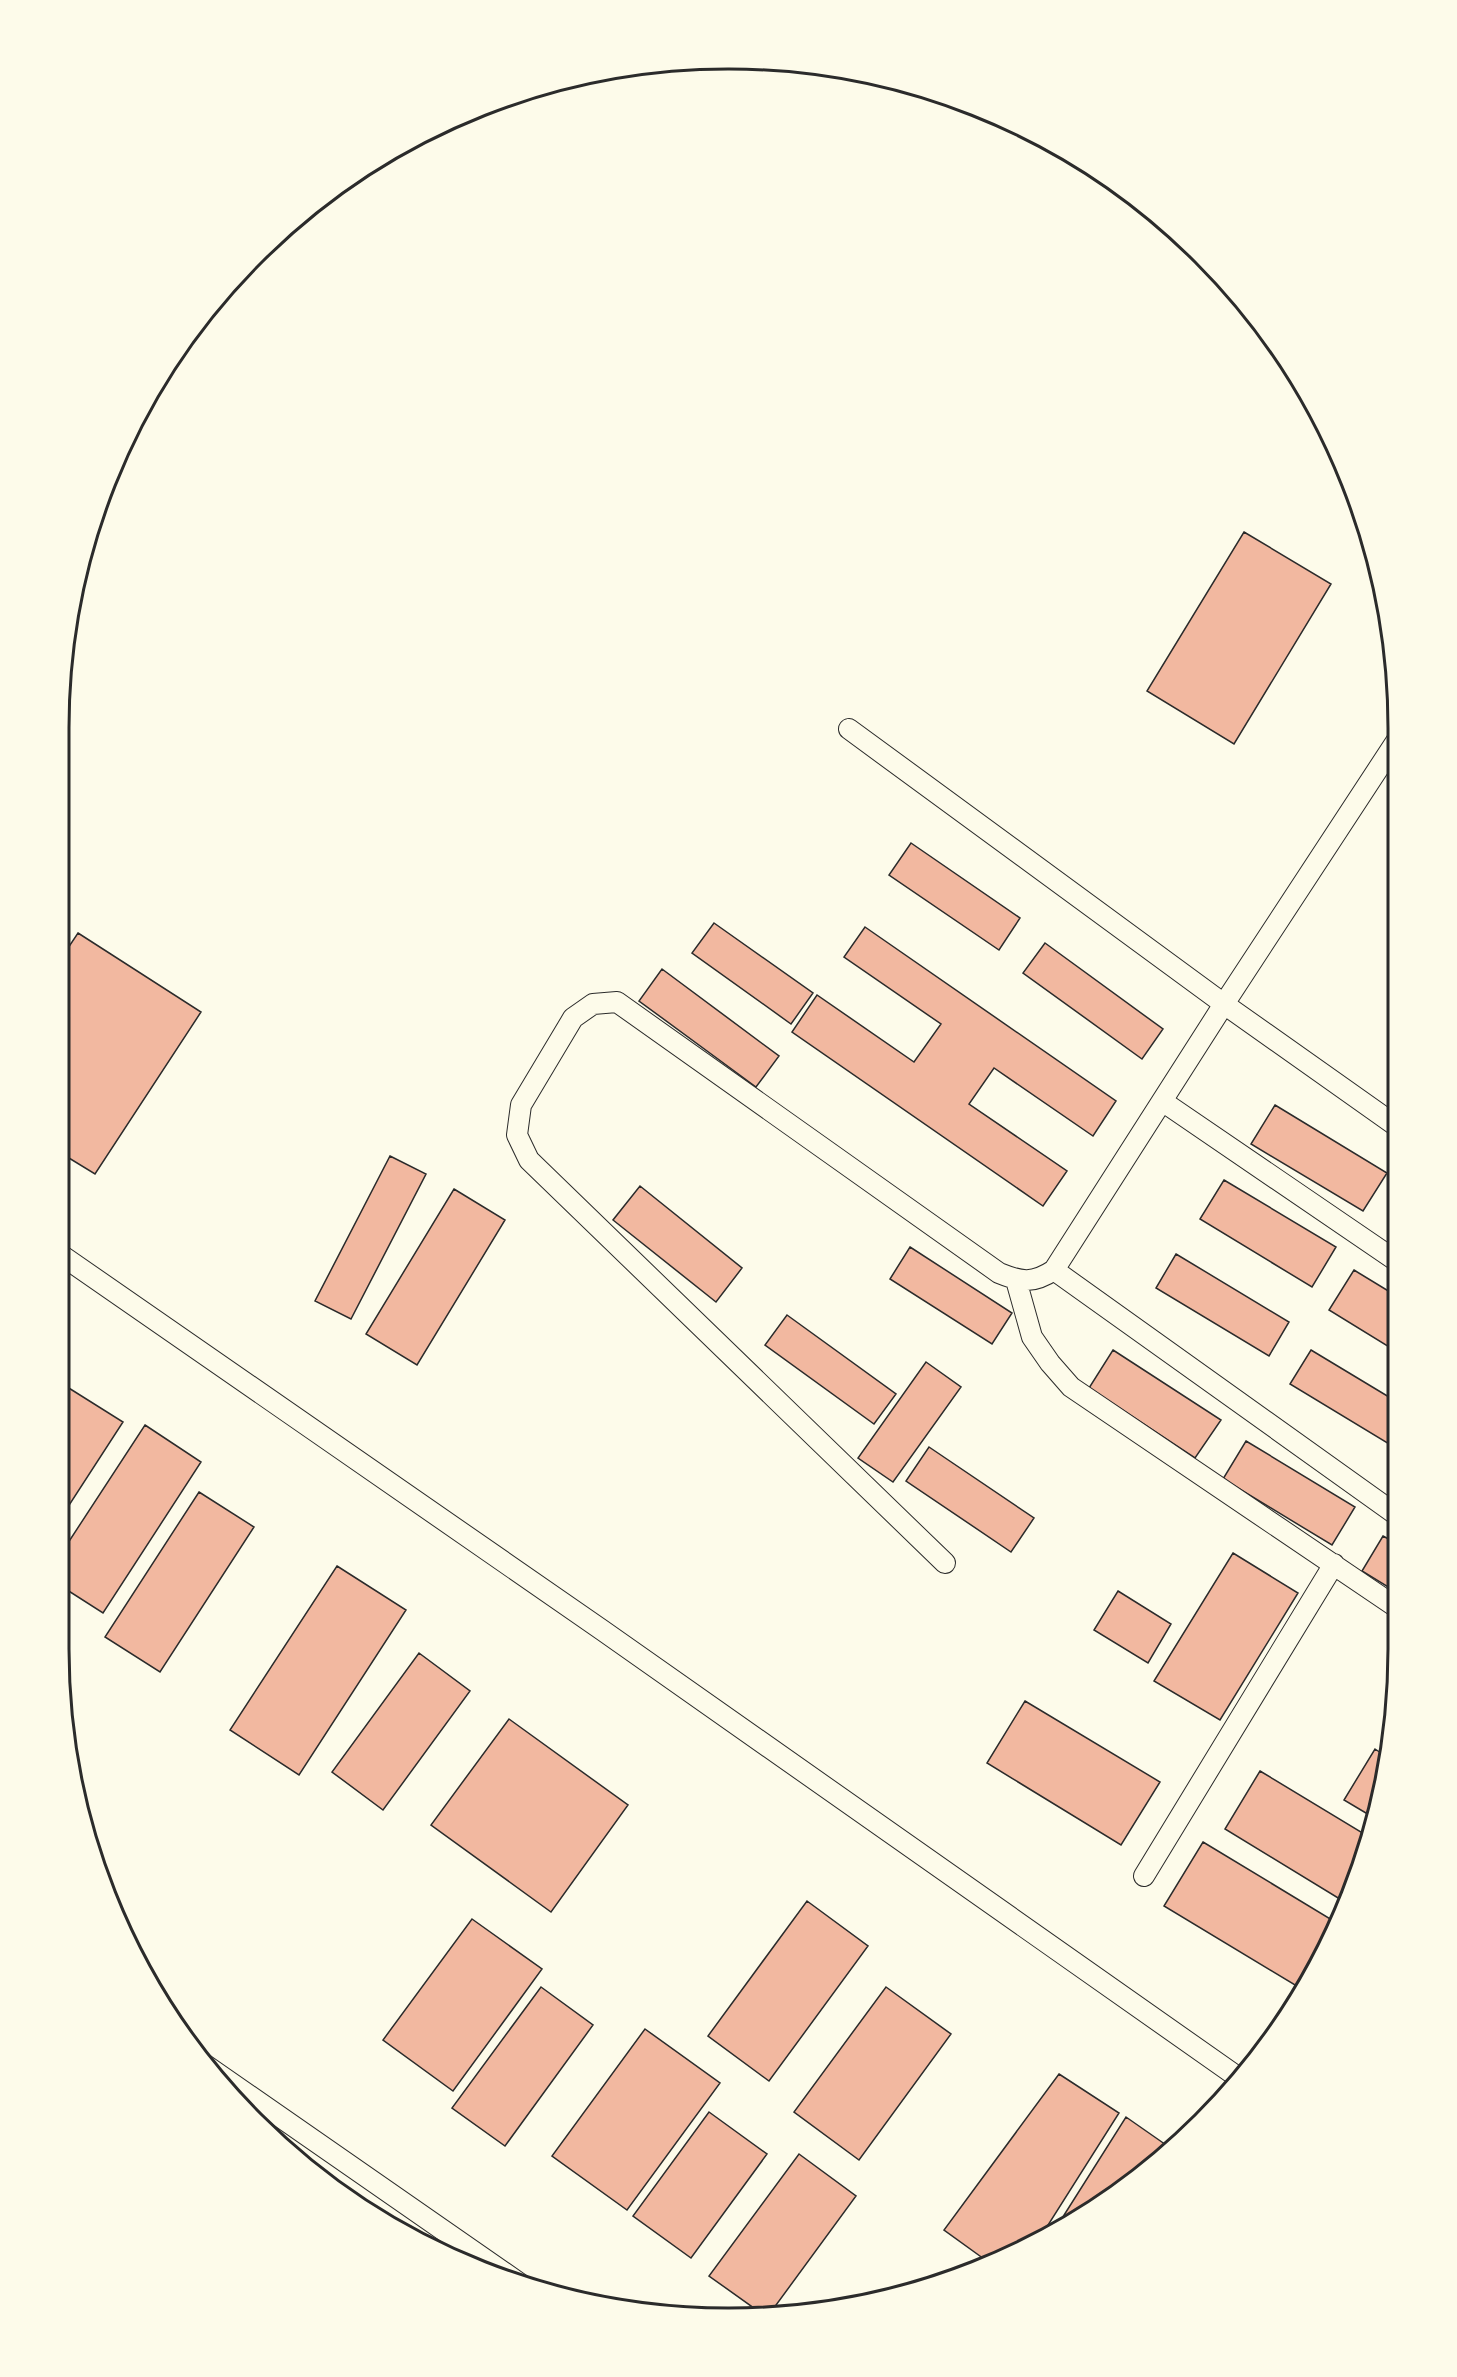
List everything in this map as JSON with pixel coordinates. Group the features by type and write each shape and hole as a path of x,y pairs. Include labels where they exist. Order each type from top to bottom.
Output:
{"lane":[{"path":"849,729 1224,1004 1388,1120"},
{"path":"945,1563 529,1160 517,1135 521,1105 573,1018 593,1004 617,1002 999,1273 1016,1280 1040,1279 1054,1270 1388,754"},
{"path":"1162,1101 1388,1255"},
{"path":"69,1260 602,1630 1232,2073"},
{"path":"1054,1270 1388,1509"},
{"path":"1016,1280 1032,1338 1071,1387 1388,1602"},
{"path":"1144,1875 1334,1564"},
{"path":"236,2086 491,2264"}],"building":[{"path":"1244,532 1331,584 1234,744 1147,691"},
{"path":"911,843 1020,918 999,950 889,875"},
{"path":"714,923 813,993 791,1024 692,953"},
{"path":"865,927 1116,1101 1093,1136 994,1068 969,1104 1067,1171 1043,1206 792,1032 817,995 914,1062 941,1024 844,957"},
{"path":"78,933 201,1012 95,1174 69,1158 69,946"},
{"path":"1045,943 1163,1029 1142,1059 1023,973"},
{"path":"662,969 779,1056 756,1087 639,1001"},
{"path":"1275,1105 1387,1173 1363,1211 1251,1144"},
{"path":"390,1156 426,1174 351,1319 315,1301"},
{"path":"1224,1180 1336,1247 1312,1287 1200,1219"},
{"path":"640,1186 742,1268 716,1302 613,1220"},
{"path":"454,1189 505,1220 417,1365 366,1334"},
{"path":"910,1247 1012,1313 992,1344 890,1279"},
{"path":"1176,1254 1289,1322 1269,1356 1156,1288"},
{"path":"1354,1270 1388,1291 1388,1346 1329,1310"},
{"path":"787,1315 896,1394 874,1424 765,1345"},
{"path":"1113,1350 1221,1420 1195,1458 1089,1388"},
{"path":"1311,1350 1388,1396 1388,1443 1290,1384"},
{"path":"926,1362 961,1387 893,1482 858,1458"},
{"path":"69,1388 123,1422 69,1505"},
{"path":"145,1425 201,1462 103,1613 69,1591 69,1541"},
{"path":"1246,1441 1355,1507 1332,1545 1223,1479"},
{"path":"929,1447 1034,1518 1011,1552 906,1481"},
{"path":"199,1492 254,1527 160,1672 105,1637"},
{"path":"1383,1536 1388,1539 1388,1587 1362,1571"},
{"path":"1233,1553 1298,1593 1220,1720 1154,1681"},
{"path":"337,1566 406,1610 299,1775 230,1730"},
{"path":"1118,1591 1171,1624 1148,1663 1094,1630"},
{"path":"419,1653 470,1691 383,1810 332,1772"},
{"path":"1025,1701 1160,1782 1121,1845 987,1763"},
{"path":"509,1719 628,1805 551,1912 431,1825"},
{"path":"1375,1749 1379,1752 1367,1814 1344,1800"},
{"path":"1260,1771 1362,1832 1339,1898 1225,1829"},
{"path":"1203,1842 1330,1919 1295,1985 1164,1906"},
{"path":"807,1901 868,1946 769,2081 708,2036"},
{"path":"472,1919 542,1969 453,2091 383,2040"},
{"path":"541,1987 593,2025 505,2146 452,2108"},
{"path":"886,1987 951,2034 859,2160 794,2112"},
{"path":"645,2029 720,2083 627,2210 552,2156"},
{"path":"1059,2074 1119,2113 1048,2225 982,2258 944,2230"},
{"path":"709,2112 767,2154 691,2258 633,2216"},
{"path":"1126,2117 1164,2143 1130,2172 1063,2217"},
{"path":"799,2154 856,2196 775,2307 753,2307 709,2276"}]}
